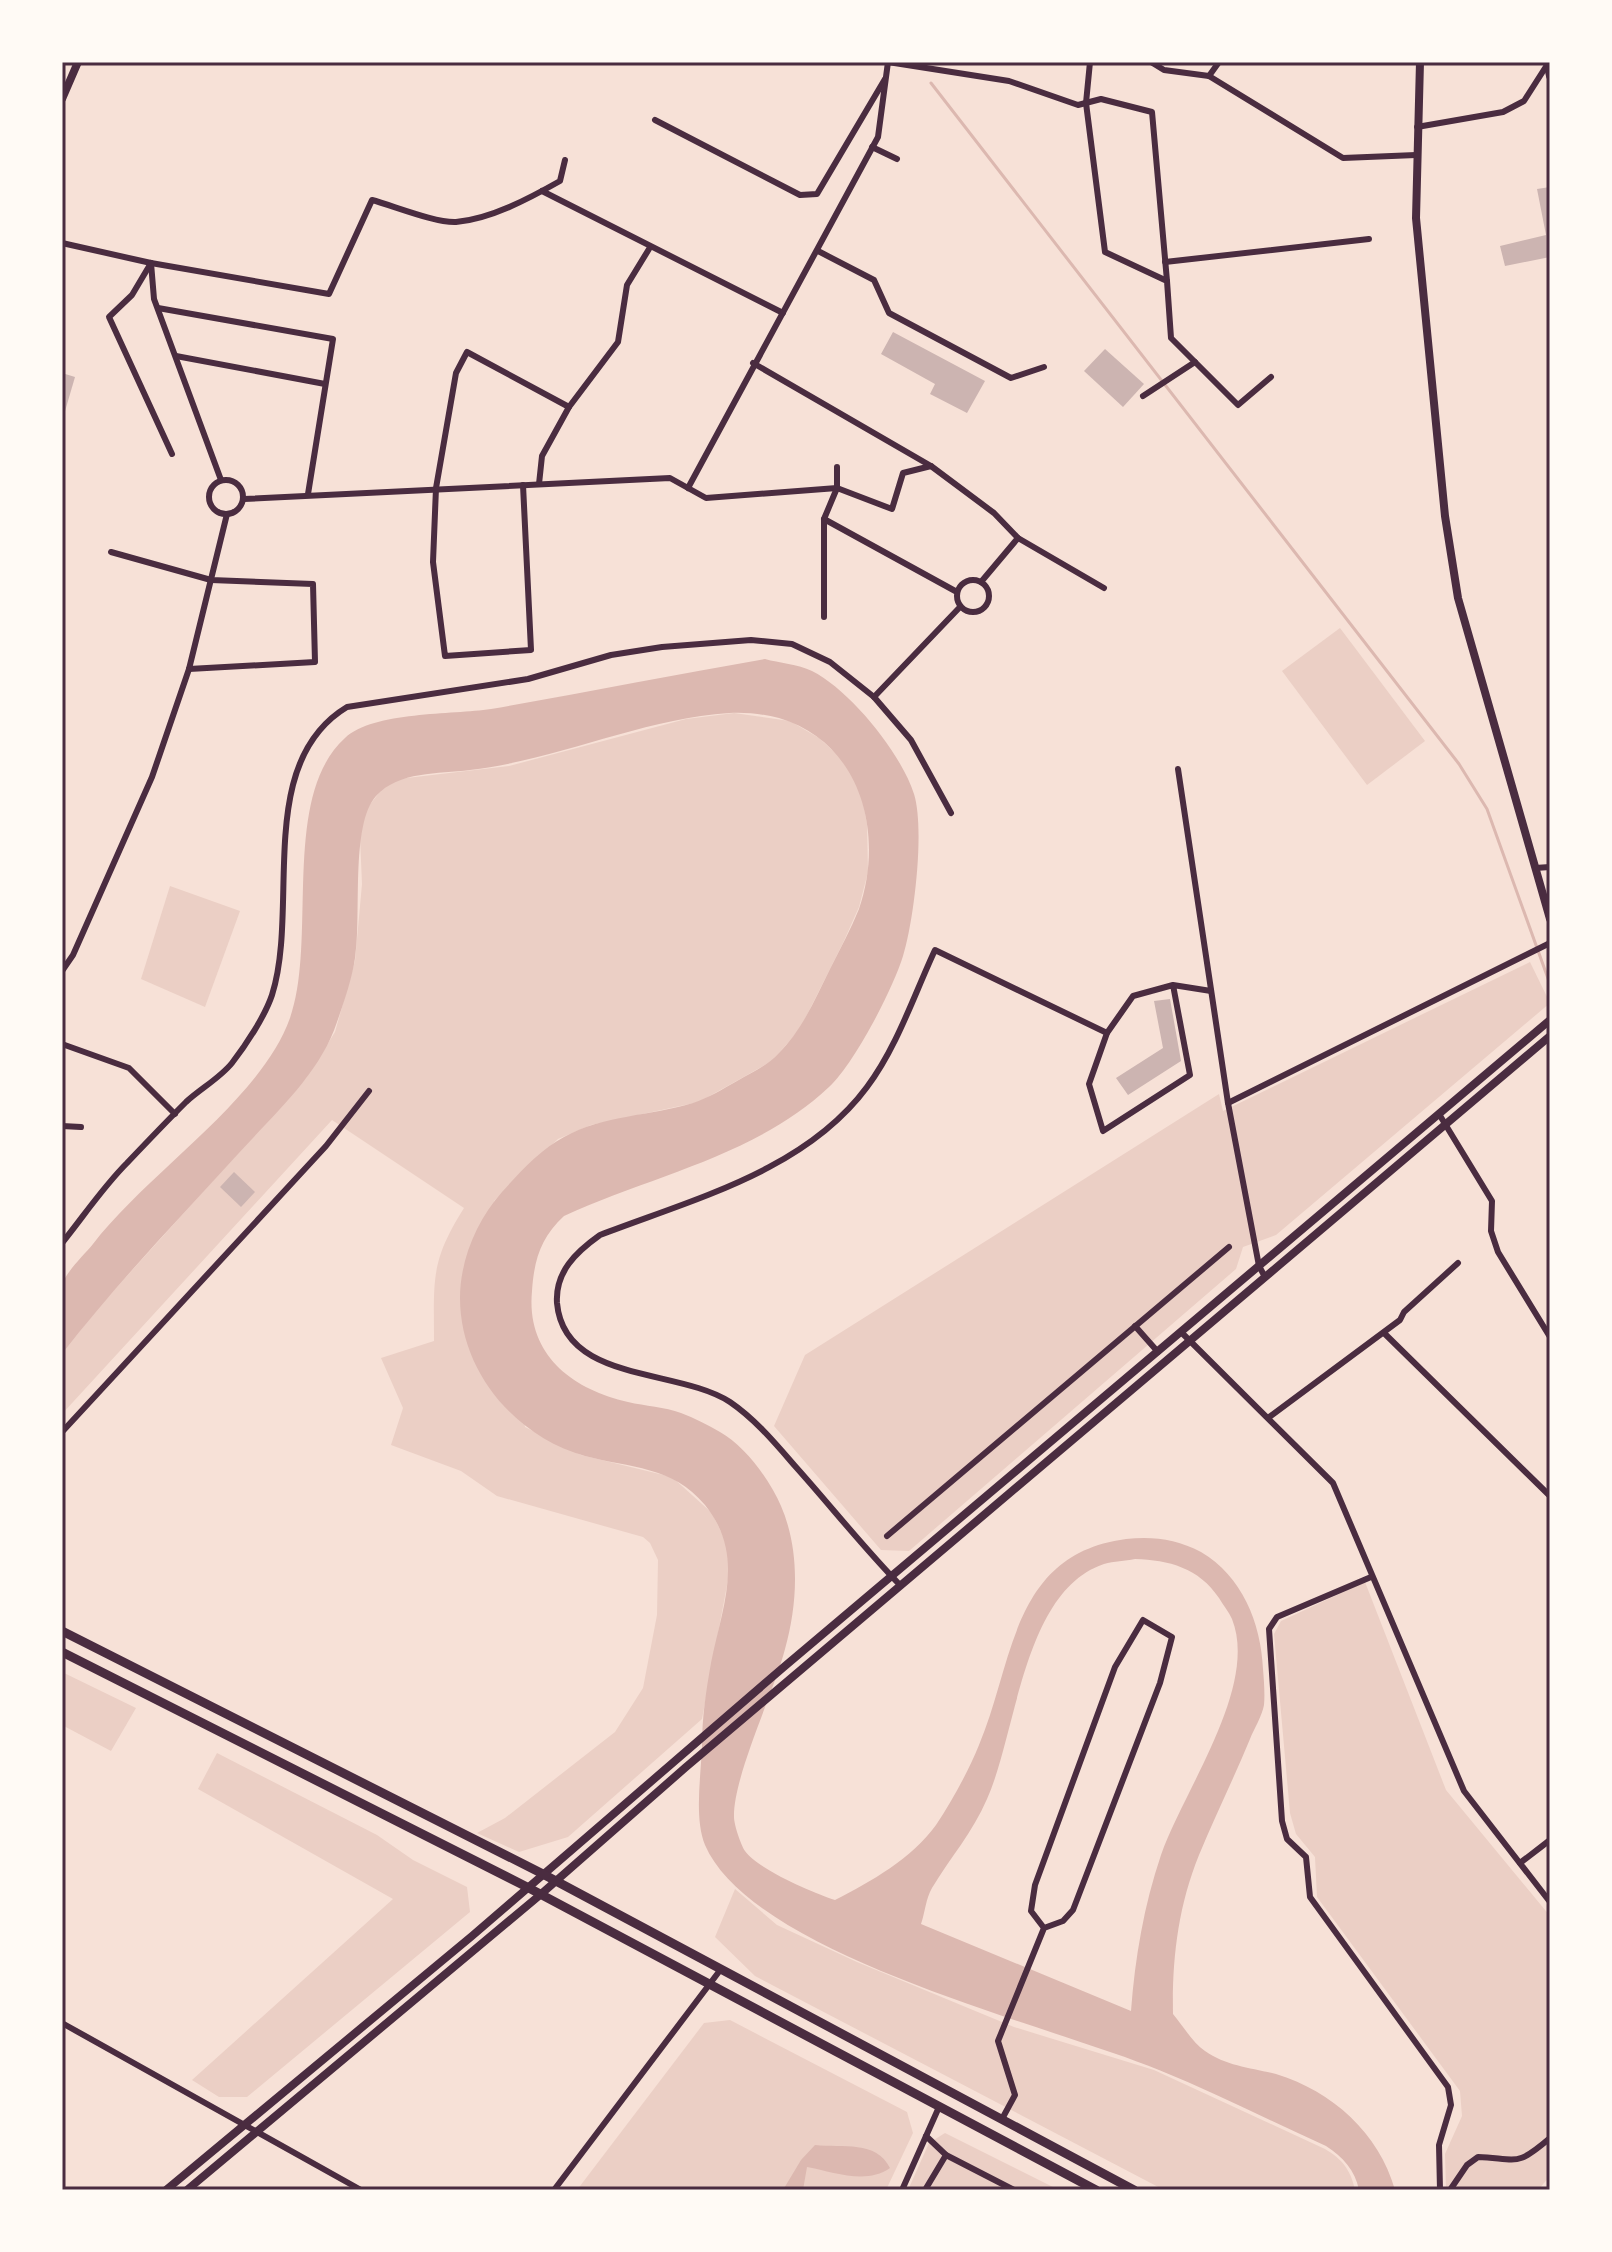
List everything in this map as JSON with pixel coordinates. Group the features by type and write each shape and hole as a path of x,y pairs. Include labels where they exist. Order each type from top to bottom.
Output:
{"main road":[{"path":"62,1631 541,1873 1134,2190"},
{"path":"62,1652 527,1887 1081,2186 1096,2190"}],"street":[{"path":"62,99 78,62"},
{"path":"688,488 878,137 888,62 1009,81 1078,105 1101,99 1152,112 1171,338 1238,405 1271,377"},
{"path":"1090,62 1086,103 1105,252 1167,281"},
{"path":"1151,62 1164,70 1209,76 1343,158 1416,155"},
{"path":"1209,76 1219,62"},
{"path":"1420,62 1416,218 1445,516 1458,598 1550,919"},
{"path":"1417,127 1503,112 1524,101 1546,64"},
{"path":"1546,64 1550,76"},
{"path":"655,120 800,195 817,194 886,76"},
{"path":"872,147 897,159"},
{"path":"62,243 151,263 329,294 372,200 454,222 491,213 560,181 565,160"},
{"path":"542,191 649,249 783,313"},
{"path":"1165,262 1369,239"},
{"path":"539,484 542,456 569,407 618,342 627,285 649,249"},
{"path":"818,251 874,280 889,313 1011,378 1044,367"},
{"path":"151,263 158,308 221,480"},
{"path":"151,263 132,295 109,317 172,454"},
{"path":"158,308 333,339 308,494"},
{"path":"523,485 531,650 445,656 433,562 436,488 456,373 467,352 569,407"},
{"path":"176,356 325,384"},
{"path":"1143,396 1195,362"},
{"path":"753,363 931,466 994,513 1018,538 1104,588"},
{"path":"244,499 670,478 706,498 837,488 892,509 903,473 931,466"},
{"path":"824,617 824,519 837,488 837,467"},
{"path":"221,480 231,480 239,485 244,499 236,511 227,514 213,509 209,500 213,486 221,480"},
{"path":"62,971 73,955 152,777 189,669 227,514"},
{"path":"824,519 957,592 960,607"},
{"path":"981,582 1018,538"},
{"path":"111,552 211,580 313,584 315,662 189,669"},
{"path":"957,592 967,581 981,582 988,590 987,605 974,612 960,607"},
{"path":"874,697 960,607"},
{"path":"62,1243 123,1167 175,1114 231,1064 271,996 281,947 281,872 292,796 309,741 325,721 347,707 528,679 611,655 751,640 792,644 830,662 874,697 911,740 951,813"},
{"path":"1178,769 1228,1103 1259,1266 1265,1277"},
{"path":"1535,868 1550,867"},
{"path":"1228,1103 1550,943"},
{"path":"900,1585 764,1431 730,1402 694,1384 606,1365 586,1354 567,1334 558,1310 556,1289 577,1251 600,1235 755,1174 797,1153 833,1123 867,1087 935,950 1107,1033"},
{"path":"1173,985 1190,1075 1103,1131 1089,1084 1107,1033 1133,996 1173,985 1211,991"},
{"path":"166,2190 1550,1020"},
{"path":"187,2190 540,1895 686,1767 1550,1036"},
{"path":"62,1044 129,1068 175,1114"},
{"path":"62,1432 326,1146 369,1091"},
{"path":"1439,1114 1492,1201 1491,1231 1498,1252 1550,1337"},
{"path":"62,1126 81,1127"},
{"path":"887,1536 1229,1247"},
{"path":"1268,1418 1384,1333 1458,1263"},
{"path":"1135,1326 1158,1352"},
{"path":"1182,1333 1333,1483 1464,1791 1550,1902"},
{"path":"1384,1333 1550,1496"},
{"path":"1371,1577 1277,1617 1269,1629 1282,1821 1287,1839 1306,1857 1310,1897 1448,2087 1451,2105 1439,2145 1440,2190"},
{"path":"1002,2119 1015,2095 998,2041 1044,1928 1063,1921 1073,1910 1160,1683 1172,1637 1143,1620 1115,1667 1035,1885 1031,1911 1044,1928"},
{"path":"1520,1863 1550,1840"},
{"path":"554,2190 721,1969"},
{"path":"62,2023 361,2190"},
{"path":"902,2190 939,2107"},
{"path":"926,2136 946,2155 1014,2190"},
{"path":"1450,2190 1467,2165 1478,2157 1507,2162 1526,2158 1550,2138"},
{"path":"925,2190 946,2155"}],"shaded area":[{"path":"1340,628 1425,741 1367,785 1282,671"},
{"path":"765,659 812,671 842,692 886,742 914,794 918,851 914,899 898,970 861,1044 829,1087 800,1111 737,1147 564,1216 544,1241 537,1259 532,1291 536,1333 556,1365 571,1378 607,1396 675,1411 720,1432 756,1464 781,1506 794,1558 793,1613 780,1667 740,1780 735,1800 736,1830 745,1851 762,1866 835,1900 877,1877 903,1859 926,1837 948,1806 979,1745 1022,1617 1038,1589 1059,1566 1088,1549 1126,1539 1164,1540 1201,1552 1228,1574 1247,1602 1261,1652 1264,1701 1260,1718 1199,1855 1186,1894 1175,1953 1173,2014 1196,2044 1213,2056 1297,2082 1334,2103 1378,2150 1395,2190 1359,2190 1355,2176 1347,2165 1326,2146 1159,2070 909,1982 841,1953 781,1921 734,1885 705,1845 699,1810 705,1704 728,1582 725,1543 717,1524 693,1492 665,1476 585,1456 536,1434 497,1398 481,1376 470,1351 460,1298 467,1255 485,1215 523,1169 547,1148 579,1130 693,1103 721,1090 774,1058 808,1013 859,909 869,851 867,822 860,794 847,769 830,747 807,730 779,718 754,714 696,717 502,765 407,778 385,788 368,810 363,828 354,966 337,1022 319,1059 295,1092 126,1277 62,1354 60,1296 69,1272 116,1217 255,1078 290,1018 298,986 306,832 313,796 325,764 345,738 358,729 394,719 491,709","holes":["1148,1560 1171,1564 1202,1579 1232,1619 1238,1646 1227,1707 1171,1829 1155,1874 1141,1932 1131,2011 921,1924 932,1888 987,1799 1026,1666 1039,1633 1056,1603 1077,1579 1104,1564"]},
{"path":"734,713 790,721 819,738 842,759 860,786 867,824 868,872 859,907 800,1029 772,1061 699,1102 591,1125 558,1139 494,1201 525,1427 581,1455 672,1477 712,1513 724,1538 731,1564 702,1719 568,1837 519,1852 477,1833 505,1818 615,1732 643,1688 657,1615 658,1560 650,1543 643,1537 497,1496 461,1471 391,1445 403,1408 381,1358 434,1341 436,1272 445,1243 464,1208 332,1120 62,1414 62,1354 98,1308 306,1078 335,1032 355,961 362,884 360,837 365,811 382,789 398,779 509,766 686,719"},
{"path":"170,886 240,911 205,1007 141,979"},
{"path":"1530,962 1550,1003 1276,1235 1243,1247 1236,1269 909,1551 881,1550 774,1426 805,1355 1219,1094 1223,1111"},
{"path":"1365,1582 1446,1790 1550,1916 1550,2176 1538,2190 1446,2190 1445,2154 1462,2116 1460,2091 1317,1897 1315,1857 1296,1834 1290,1813 1274,1634 1281,1621"},
{"path":"62,1672 136,1708 111,1751 62,1725"},
{"path":"217,1753 377,1835 413,1860 467,1887 470,1912 247,2097 219,2097 192,2080 393,1899 198,1789"},
{"path":"735,1889 777,1925 857,1962 1014,2027 1154,2070 1325,2149 1345,2166 1355,2190 1164,2190 755,1976 715,1937"},
{"path":"730,2020 907,2112 913,2133 886,2190 577,2190 704,2023"},
{"path":"945,2133 1059,2190 908,2190 929,2143"},
{"path":"815,2145 868,2149 884,2159 890,2168 871,2176 860,2176 807,2167 803,2190 783,2190 801,2160"}],"building":[{"path":"1550,187 1550,257 1505,266 1500,246 1546,235 1537,189"},
{"path":"893,332 985,381 967,413 930,394 935,384 881,354"},
{"path":"1105,349 1144,384 1123,407 1084,371"},
{"path":"62,373 75,377 63,418 62,418"},
{"path":"1170,999 1181,1061 1128,1095 1116,1078 1163,1048 1154,1001"},
{"path":"234,1172 255,1192 241,1207 220,1187"}],"waterway":[{"path":"931,83 1459,764 1487,809 1550,984"}]}
